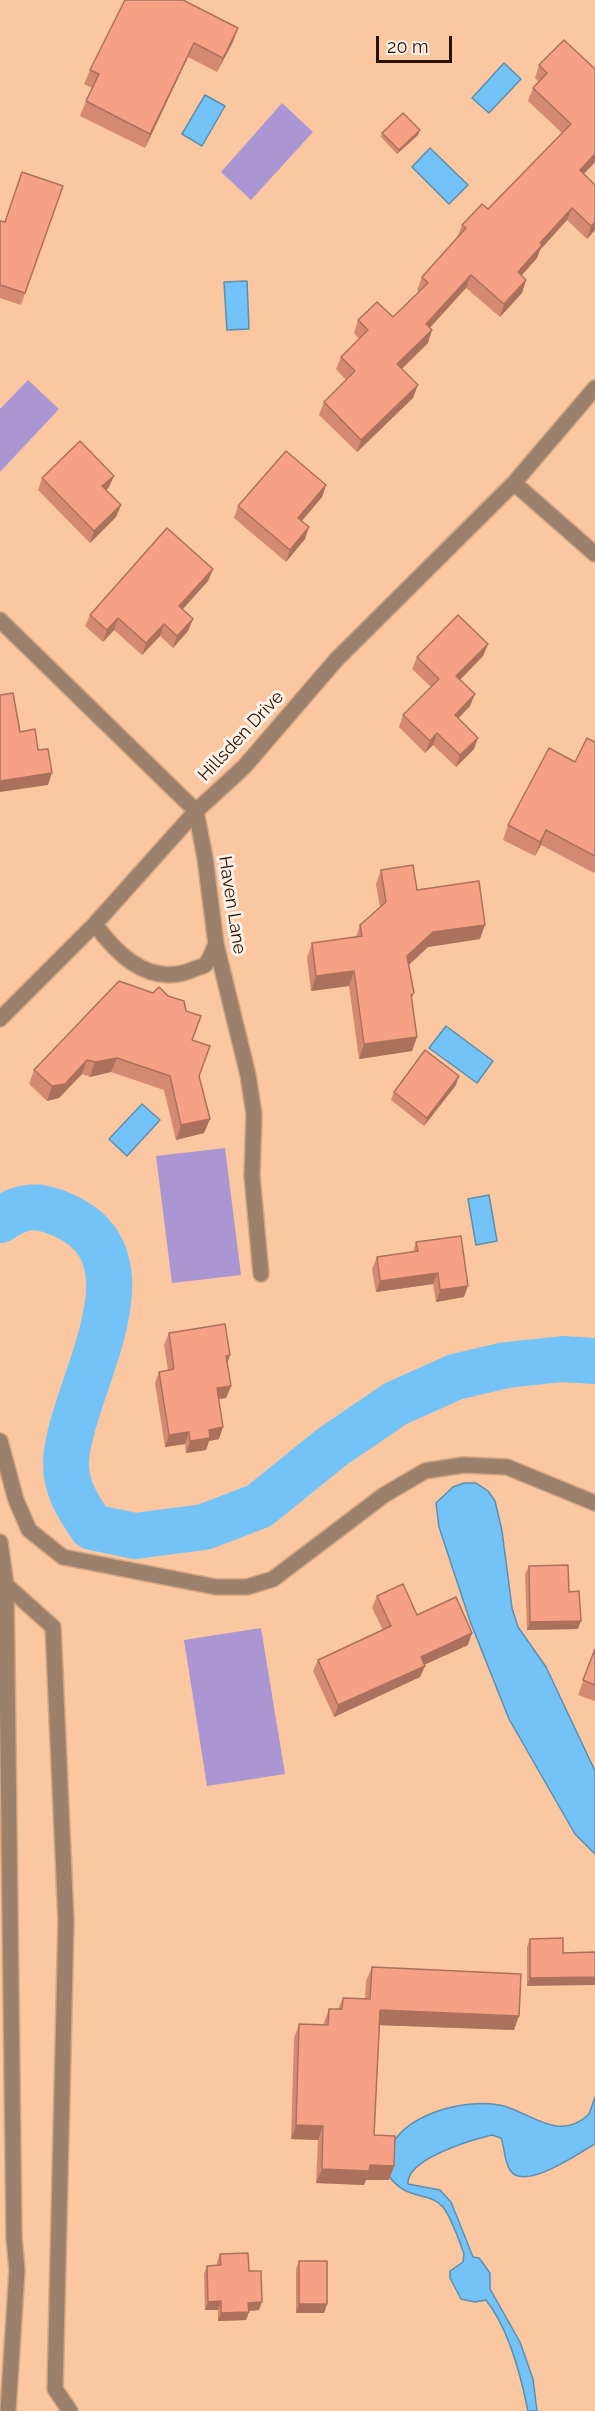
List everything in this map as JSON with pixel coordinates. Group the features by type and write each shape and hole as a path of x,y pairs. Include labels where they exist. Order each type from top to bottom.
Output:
{"street":[{"name":"Hillsden Drive","path":"0,1019 95,924 196,811 244,767 336,660 514,483 595,388"},
{"path":"514,483 595,554"},
{"path":"0,620 196,811"},
{"name":"Haven Lane","path":"196,811 205,858 216,944 249,1075 254,1114 252,1176 261,1274"},
{"path":"95,924 112,948 131,964 158,973 181,974 205,964 216,944"},
{"path":"0,1441 2,1460 29,1530 63,1557 216,1587 247,1587 273,1579 384,1496 425,1471 463,1465 507,1467 595,1503"},
{"path":"0,1542 6,1585 14,2238 17,2270 8,2411"},
{"path":"6,1585 53,1627 66,1920 55,2389 70,2411"}],"shaded area":[{"path":"282,103 313,132 251,200 221,172"},
{"path":"28,380 59,409 0,472 0,409"},
{"path":"225,1148 241,1275 172,1283 156,1156"},
{"path":"261,1628 285,1774 207,1786 184,1640"}],"water":[{"path":"504,63 521,79 489,113 472,98"},
{"path":"205,95 225,106 202,146 182,134"},
{"path":"430,148 468,185 449,204 412,167"},
{"path":"247,281 249,329 227,330 224,282"},
{"path":"446,1026 493,1061 477,1083 429,1048"},
{"path":"142,1104 160,1120 127,1156 109,1139"},
{"path":"489,1195 497,1241 476,1245 468,1199"},
{"path":"464,1483 476,1483 488,1491 495,1501 502,1531 512,1608 518,1627 546,1667 595,1771 595,1854 575,1834 509,1719 470,1621 439,1527 436,1503 453,1487"},
{"path":"595,2097 595,2144 552,2169 539,2174 517,2176 508,2166 501,2138 492,2135 456,2146 428,2159 417,2166 410,2175 408,2184 440,2190 451,2202 473,2257 479,2258 490,2273 490,2289 520,2342 533,2379 537,2411 528,2411 513,2353 494,2312 486,2300 475,2302 461,2299 450,2278 450,2271 463,2262 464,2254 449,2217 437,2202 409,2192 394,2182 386,2172 389,2155 400,2133 426,2116 442,2110 475,2104 491,2104 504,2106 547,2124 568,2126 589,2114"}],"building":[{"path":"125,0 183,0 238,28 223,58 194,43 150,134 86,101 99,74 90,70"},
{"path":"564,40 595,69 595,154 580,170 595,185 595,222 591,226 572,208 540,243 542,245 518,272 526,280 504,304 471,275 426,324 432,330 397,364 418,385 361,440 324,402 355,371 341,357 368,330 358,320 377,302 393,317 428,283 422,277 466,228 462,225 482,204 488,209 571,124 533,88 547,73 539,65"},
{"path":"403,113 420,130 399,150 382,133"},
{"path":"22,172 63,186 25,293 0,285 0,221 5,222"},
{"path":"80,441 114,476 102,486 121,505 94,531 42,478"},
{"path":"286,451 326,485 298,518 309,527 290,550 238,506"},
{"path":"167,528 213,569 179,606 193,619 177,636 164,624 146,643 118,618 107,630 90,615"},
{"path":"458,615 488,644 456,676 475,694 455,715 478,738 460,755 437,733 430,741 403,715 439,679 417,657"},
{"path":"13,693 20,732 35,729 38,750 48,749 52,773 0,781 0,695"},
{"path":"587,738 595,742 595,856 546,830 540,842 508,825 549,748 575,762"},
{"path":"413,865 417,890 479,881 485,925 433,932 407,956 414,993 411,995 417,1037 364,1044 354,971 316,976 312,943 362,936 360,925 386,902 381,870"},
{"path":"119,981 153,993 159,987 168,996 184,1001 186,1011 201,1016 192,1040 210,1046 199,1076 210,1119 181,1125 170,1076 117,1058 95,1062 87,1060 65,1084 52,1086 34,1070"},
{"path":"425,1050 459,1076 427,1118 394,1092"},
{"path":"461,1236 468,1286 440,1290 438,1273 380,1281 377,1257 418,1251 416,1242"},
{"path":"225,1324 230,1355 226,1356 231,1386 217,1388 223,1427 209,1430 210,1438 190,1441 189,1432 169,1435 159,1372 174,1369 169,1333"},
{"path":"568,1565 569,1592 579,1591 581,1621 530,1622 529,1566"},
{"path":"403,1584 417,1615 456,1597 472,1633 421,1657 425,1666 338,1705 318,1660 391,1626 377,1596"},
{"path":"595,1649 595,1685 583,1680"},
{"path":"563,1938 563,1953 595,1952 595,1977 530,1978 530,1939"},
{"path":"372,1967 521,1974 519,2016 380,2010 374,2135 395,2136 394,2166 370,2165 369,2171 322,2169 323,2126 296,2125 299,2024 328,2025 329,2009 342,2009 343,1998 370,1999"},
{"path":"248,2253 249,2271 261,2271 262,2302 248,2303 249,2312 221,2313 221,2301 208,2302 207,2266 221,2265 220,2254"},
{"path":"299,2261 327,2261 327,2304 299,2304"}],"waterway":[{"path":"0,1220 23,1208 54,1211 92,1235 106,1262 109,1293 104,1327 71,1431 66,1461 70,1488 92,1527 135,1536 204,1527 259,1506 332,1447 395,1404 455,1377 506,1365 563,1359 595,1361"}]}
